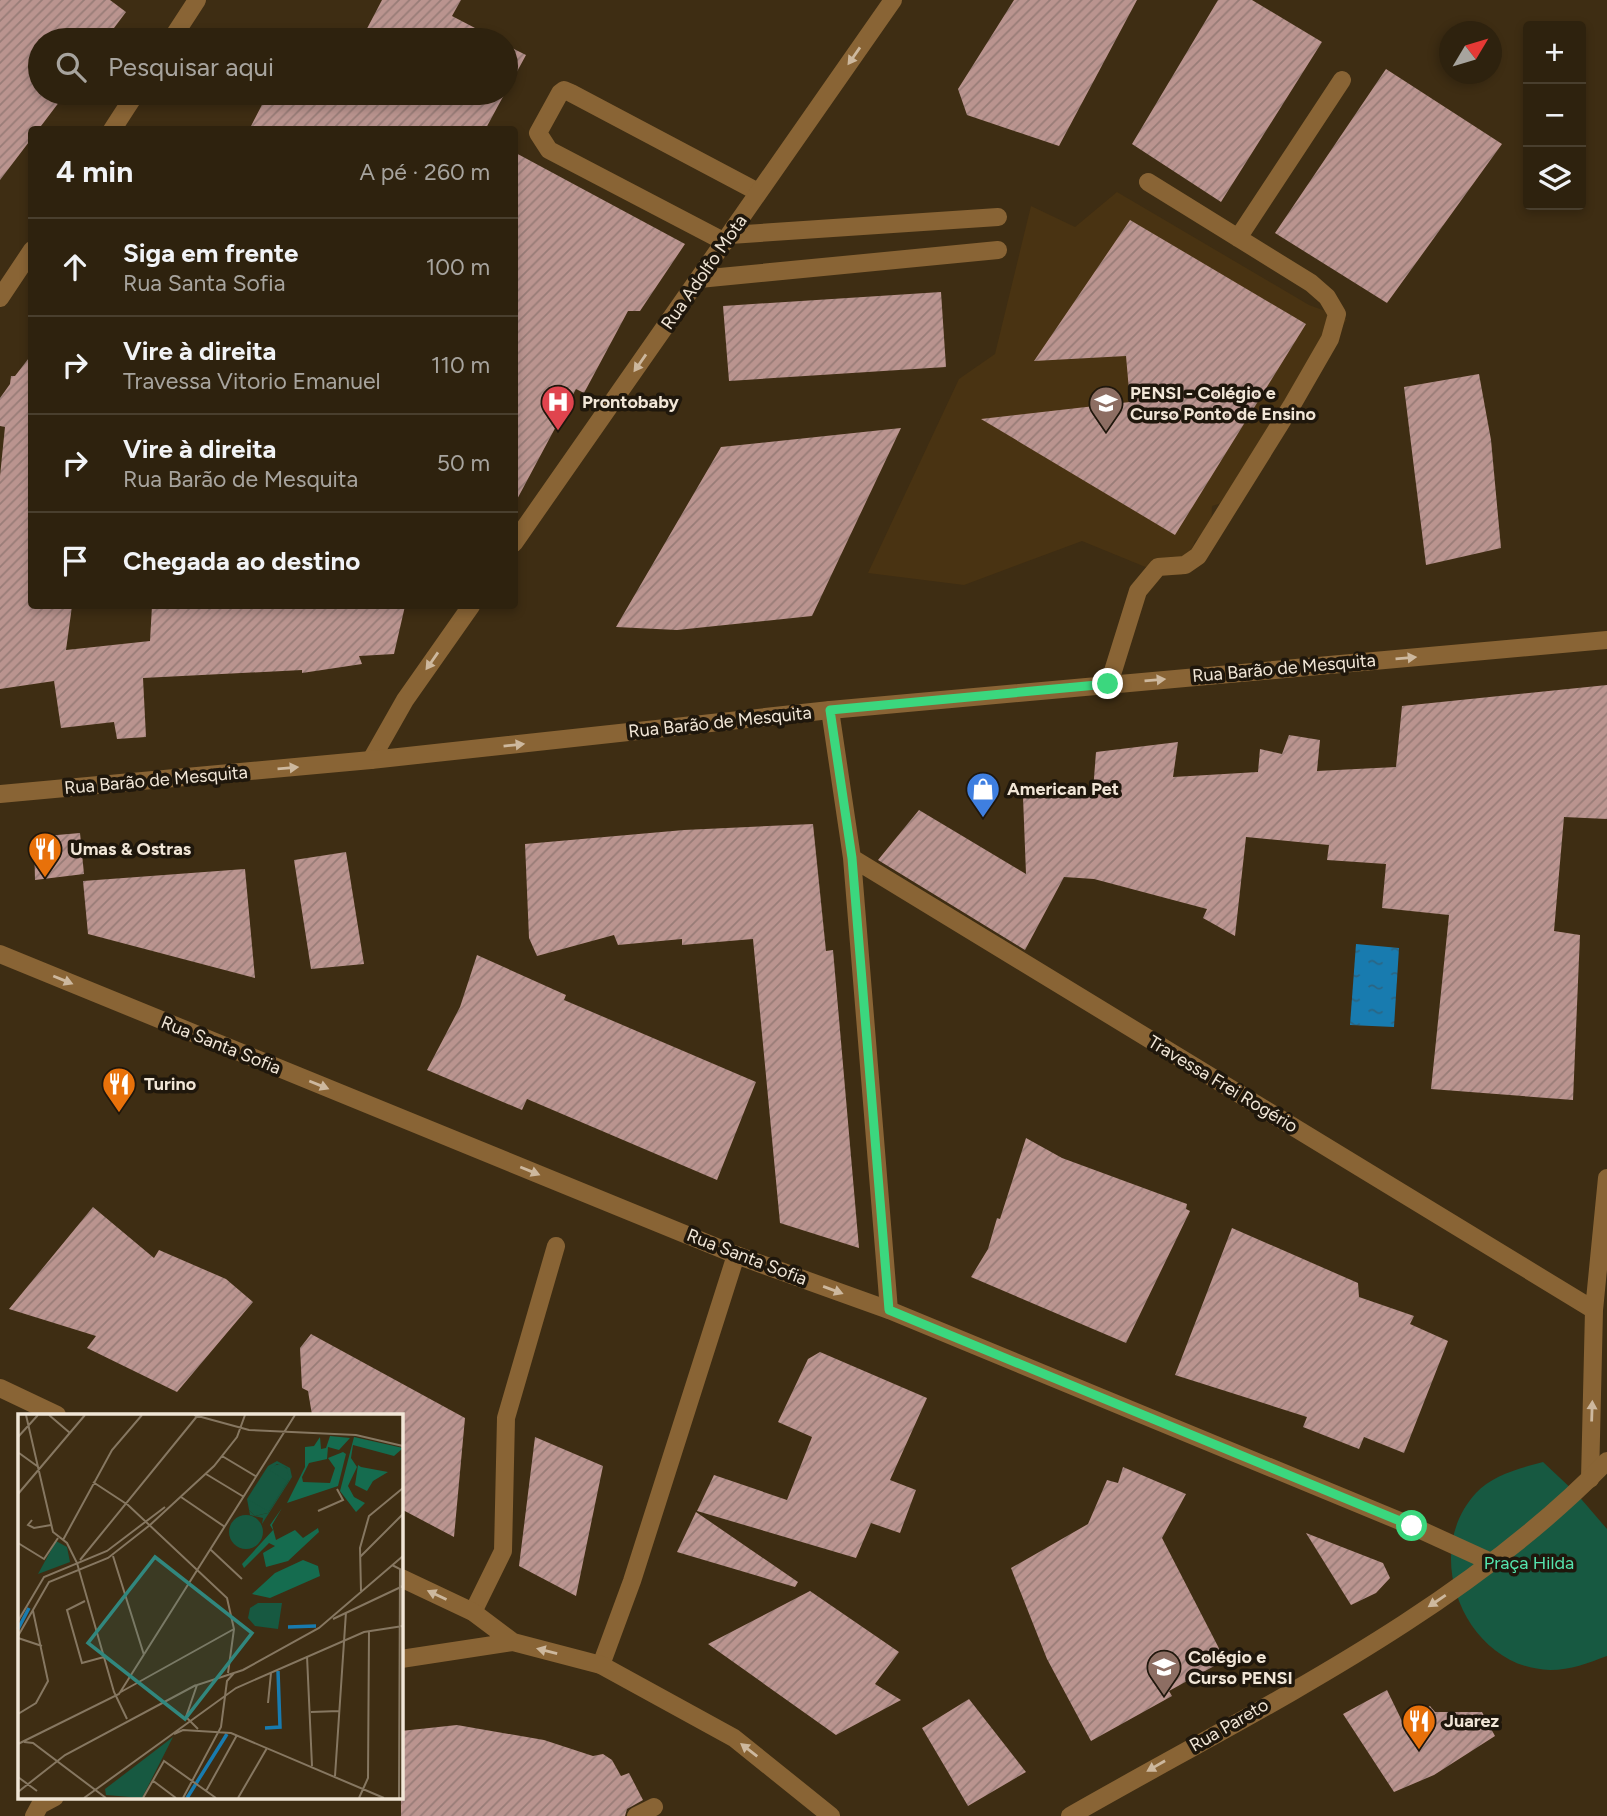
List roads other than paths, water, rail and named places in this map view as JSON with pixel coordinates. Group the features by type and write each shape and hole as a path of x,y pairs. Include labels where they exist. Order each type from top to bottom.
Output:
{"street":[{"path":"179,28 197,0"},
{"name":"Rua Adolfo Mota","path":"518,537 893,0"},
{"path":"1238,238 1342,80"},
{"path":"758,192 564,90 538,133 549,150 727,239 998,217"},
{"path":"114,126 128,105"},
{"path":"1108,684 1138,591 1146,578 1158,567 1185,565 1198,556 1330,339 1337,313 1327,297 1311,283 1148,182"},
{"path":"699,279 998,250"},
{"path":"0,298 28,256"},
{"path":"371,760 405,700 469,609"},
{"name":"Rua Barão de Mesquita","path":"0,794 371,760 830,710 1607,640"},
{"path":"830,710 852,858 889,1310"},
{"name":"Travessa Frei Rogério","path":"852,858 1594,1310"},
{"name":"Rua Santa Sofia","path":"0,954 736,1255 889,1310 1412,1526 1493,1563"},
{"path":"1590,1479 1594,1310 1607,1178"},
{"path":"473,1612 503,1550 506,1418 556,1246"},
{"path":"601,1665 632,1581 736,1255"},
{"path":"0,1388 55,1414"},
{"name":"Rua Pareto","path":"1070,1816 1390,1633 1493,1563 1607,1461"},
{"path":"402,1578 473,1612 513,1643"},
{"path":"402,1659 513,1643 601,1665 734,1738 831,1816"},
{"path":"803,1792 814,1816"},
{"path":"34,1816 40,1805 53,1798"},
{"path":"636,1816 654,1807"}],"water":[{"path":"1356,944 1399,948 1394,1027 1350,1025"}],"place":[{"name":"Prontobaby","path":"558,432"},
{"name":"PENSI - Colégio e Curso Ponto de Ensino","path":"1106,433"},
{"name":"American Pet","path":"983,819"},
{"name":"Umas & Ostras","path":"45,879"},
{"name":"Turino","path":"119,1114"},
{"name":"Colégio e Curso PENSI","path":"1164,1697"},
{"name":"Juarez","path":"1419,1751"}],"park label":[{"name":"Praça Hilda","path":"1529,1563"}]}
